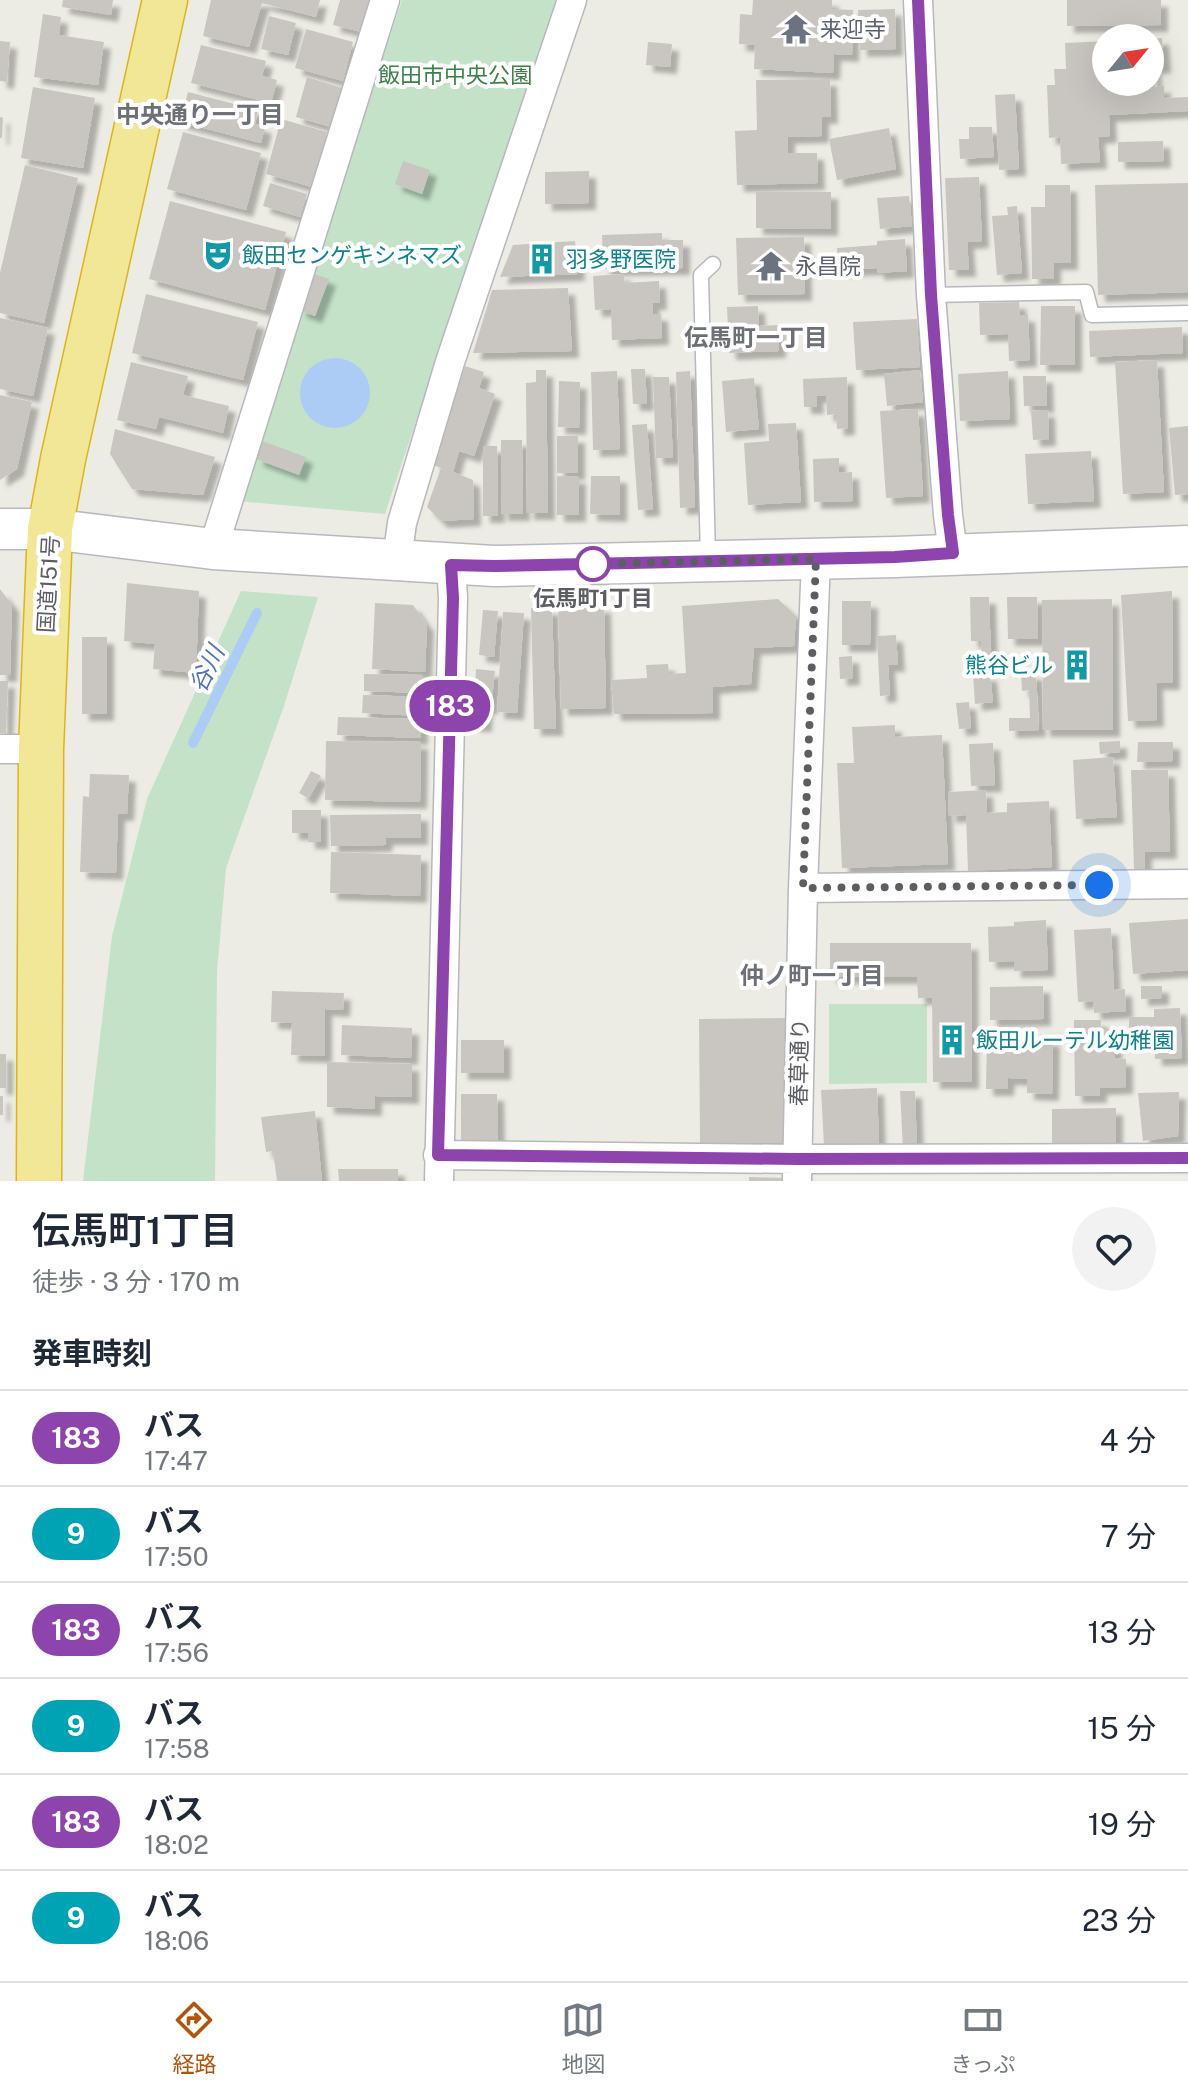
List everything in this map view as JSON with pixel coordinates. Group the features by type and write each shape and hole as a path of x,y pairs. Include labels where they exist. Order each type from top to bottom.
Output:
{"highway":[{"name":"国道151号","path":"34,1180 20,749 50,529 165,0"}],"street":[{"path":"224,550 385,0"},
{"path":"397,560 402,523 450,362 572,0"},
{"path":"918,0 931,295 953,553"},
{"path":"0,529 50,529 224,550 451,565 708,562 1188,546"},
{"name":"春草通り","path":"797,1170 803,888 816,559"},
{"path":"451,565 453,598 439,1168 797,1170 1188,1158"},
{"path":"803,888 1188,884"}],"lane":[{"path":"708,562 701,275 713,264"},
{"path":"931,295 1086,292 1092,315 1188,313"}],"green space":[{"name":"飯田市中央公園","path":"402,0 557,0 385,514 237,501"},
{"path":"241,591 318,597 284,706 226,868 217,972 215,1181 83,1181 112,936 147,799"},
{"path":"829,1004 927,1004 927,1083 829,1084"}],"water":[{"path":"342,358 364,373 370,393 368,407 360,418 349,426 328,428 310,418 302,407 300,386 310,368 321,360"}],"building":[{"path":"63,0 113,0 111,15 62,7"},
{"path":"211,0 320,0 316,17 262,3 249,47 203,36"},
{"path":"340,0 373,0 365,33 333,25"},
{"name":"来迎寺","path":"753,0 832,0 832,9 853,10 852,55 834,54 833,73 754,69 755,45 739,44 740,14 752,15"},
{"path":"1067,0 1161,0 1161,24 1067,26"},
{"path":"895,9 896,49 860,50 858,10"},
{"path":"43,14 61,17 59,35 104,42 98,85 34,77"},
{"path":"269,16 296,23 288,55 261,49"},
{"path":"306,29 353,42 343,81 295,68"},
{"path":"0,41 10,42 7,82 0,81"},
{"path":"648,42 672,44 670,67 646,65"},
{"path":"1092,42 1092,96 1188,97 1188,111 1109,115 1110,136 1098,137 1100,162 1061,164 1060,137 1049,138 1047,85 1055,85 1054,69 1066,69 1065,43"},
{"path":"201,45 266,61 262,76 277,80 271,103 191,83"},
{"path":"307,77 342,88 331,127 296,117"},
{"path":"830,79 831,117 822,117 822,136 788,137 788,153 817,153 818,183 737,185 735,131 757,130 756,80"},
{"path":"33,87 95,98 83,168 21,158"},
{"path":"188,92 258,110 255,124 265,127 261,143 180,122"},
{"path":"1015,94 1019,169 999,170 995,95"},
{"path":"0,117 3,118 2,138 0,138"},
{"path":"281,119 327,132 312,187 266,174"},
{"path":"969,127 992,127 994,157 960,159 959,139 969,139"},
{"path":"889,128 896,169 837,180 829,139"},
{"path":"183,132 261,153 246,210 167,189"},
{"path":"1163,141 1164,161 1118,162 1118,142"},
{"path":"403,161 430,170 422,194 395,184"},
{"path":"25,165 78,178 44,323 0,313 0,273"},
{"path":"589,171 589,203 545,204 545,172"},
{"path":"979,177 982,241 967,242 969,270 949,270 945,178"},
{"path":"270,183 307,194 300,217 263,206"},
{"path":"1188,183 1188,292 1098,295 1095,185"},
{"path":"1045,185 1070,185 1071,263 1054,263 1054,279 1032,279 1031,207 1045,207"},
{"path":"756,192 831,192 831,229 756,228"},
{"path":"909,196 912,226 880,229 877,198"},
{"name":"飯田センゲキシネマズ","path":"170,201 286,232 265,310 149,279"},
{"path":"1017,206 1022,273 997,275 992,216 1008,215 1007,207"},
{"path":"662,233 662,240 683,240 683,268 603,269 602,235"},
{"name":"永昌院","path":"804,237 805,294 738,295 736,238"},
{"path":"905,239 907,271 877,273 877,268 838,270 837,248"},
{"name":"羽多野医院","path":"575,241 578,274 500,277 513,245"},
{"path":"312,273 329,279 315,316 299,310"},
{"path":"624,274 624,283 659,281 660,303 652,303 653,314 661,314 662,338 612,340 611,309 595,310 593,276"},
{"path":"568,288 572,351 473,353 492,290"},
{"path":"146,294 258,322 243,380 132,353"},
{"path":"1019,302 1020,315 1028,315 1030,360 1009,361 1008,334 980,335 979,303"},
{"path":"758,306 759,326 778,325 779,351 729,353 727,307"},
{"path":"1041,306 1075,306 1075,365 1040,365"},
{"path":"0,318 48,328 33,396 0,389"},
{"path":"917,319 920,367 856,370 853,322"},
{"path":"1182,327 1183,353 1090,357 1089,331"},
{"path":"1157,360 1164,492 1123,494 1115,362"},
{"path":"131,362 188,376 183,395 229,406 223,433 159,417 156,429 117,420"},
{"path":"465,366 484,372 479,388 495,394 474,456 459,451 453,472 473,480 474,519 441,521 427,507 441,468 433,465"},
{"path":"631,369 645,369 647,404 633,404"},
{"path":"536,370 546,370 548,513 527,513 526,383 536,382"},
{"path":"920,370 923,402 887,406 884,374"},
{"path":"617,371 620,449 593,450 591,372"},
{"path":"690,371 695,507 680,508 676,372"},
{"path":"1008,371 1010,419 960,421 958,374"},
{"path":"1023,376 1046,376 1047,406 1024,406"},
{"path":"653,377 669,377 673,458 656,458"},
{"path":"847,377 848,428 837,429 836,414 827,415 826,395 816,396 817,407 804,407 803,379"},
{"path":"754,378 759,429 726,432 722,381"},
{"path":"559,381 580,382 579,428 558,427"},
{"path":"0,395 32,402 17,469 0,480"},
{"path":"918,409 923,496 886,498 880,411"},
{"path":"1048,410 1049,439 1033,440 1031,411"},
{"path":"796,423 801,502 748,505 744,443 769,441 768,424"},
{"path":"647,424 653,509 638,510 632,425"},
{"path":"1188,426 1188,494 1175,495 1169,428"},
{"path":"115,429 215,457 203,495 132,489 110,454"},
{"path":"557,436 578,436 578,473 557,473"},
{"path":"501,440 522,440 523,514 501,514"},
{"path":"262,441 306,457 299,475 256,459"},
{"path":"483,446 497,446 498,516 483,516"},
{"path":"1091,451 1094,501 1028,504 1025,454"},
{"path":"839,458 839,473 852,472 853,501 814,502 813,459"},
{"path":"557,476 579,477 579,515 557,515"},
{"path":"591,476 620,476 620,515 590,514"},
{"path":"127,583 199,591 196,673 153,669 155,644 124,641"},
{"path":"0,589 12,605 10,675 0,675"},
{"path":"1172,591 1173,683 1156,683 1157,720 1128,721 1121,595"},
{"path":"970,597 989,597 991,660 982,660 981,641 971,641"},
{"path":"1007,597 1037,597 1038,639 1008,639"},
{"path":"778,599 796,616 794,646 754,648 751,684 713,687 713,713 614,714 611,680 647,678 646,665 668,664 669,674 686,673 682,606"},
{"name":"熊谷ビル","path":"1112,599 1113,730 1043,730 1042,600"},
{"path":"842,601 871,601 870,645 842,645"},
{"path":"375,603 413,605 427,625 425,672 372,669"},
{"path":"604,606 606,708 561,709 558,607"},
{"path":"531,608 552,608 556,729 534,729"},
{"path":"483,610 498,611 494,657 479,655"},
{"path":"503,612 524,613 517,713 497,712"},
{"path":"896,635 898,665 888,665 890,695 880,696 877,636"},
{"path":"82,637 107,637 107,714 82,714"},
{"path":"852,656 853,678 840,679 839,657"},
{"path":"476,669 495,671 491,708 486,707 485,725 473,725"},
{"path":"1021,673 1036,673 1039,730 1009,731 1009,718 1030,718 1029,690 1022,691"},
{"path":"364,674 423,675 422,693 364,691"},
{"path":"990,674 993,702 975,704 973,675"},
{"path":"0,681 8,681 6,733 0,733"},
{"path":"363,695 422,697 421,716 362,713"},
{"path":"969,702 971,728 959,729 956,703"},
{"path":"338,717 421,719 421,738 337,735"},
{"path":"895,725 895,737 942,735 948,864 842,868 837,763 854,763 852,727"},
{"path":"326,741 421,742 420,802 325,800"},
{"path":"1120,741 1120,752 1100,754 1099,742"},
{"path":"1138,742 1173,742 1173,761 1137,762"},
{"path":"993,743 995,785 971,786 969,744"},
{"path":"1113,757 1117,817 1076,819 1073,760"},
{"path":"1131,770 1168,770 1170,852 1145,852 1145,870 1134,870"},
{"path":"311,771 321,776 308,798 299,793"},
{"path":"90,774 129,775 127,814 118,814 116,873 80,872 83,796 89,797"},
{"path":"986,790 987,813 1007,812 1007,803 1049,801 1052,867 968,871 966,815 949,816 948,792"},
{"path":"292,810 321,810 321,842 308,842 308,833 292,833"},
{"path":"421,814 421,838 386,838 385,845 331,846 330,815"},
{"path":"331,852 421,855 420,896 330,893"},
{"path":"1188,919 1188,970 1133,974 1129,923"},
{"path":"1046,920 1048,970 1014,971 1014,961 989,962 988,927"},
{"path":"1111,928 1114,990 1125,989 1126,1011 1094,1013 1093,1001 1078,1002 1074,930"},
{"name":"飯田ルーテル幼稚園","path":"830,943 971,943 972,1082 933,1082 932,998 918,998 917,977 830,977"},
{"path":"1043,986 1044,1019 990,1020 990,987"},
{"path":"1141,986 1162,986 1162,998 1141,999"},
{"path":"272,991 344,993 343,1010 325,1009 325,1056 291,1055 292,1023 271,1022"},
{"path":"1180,1008 1182,1058 1155,1059 1154,1033 1129,1034 1129,1017 1154,1017 1154,1009"},
{"path":"785,1018 787,1143 700,1143 699,1019"},
{"path":"1074,1020 1101,1020 1101,1029 1115,1029 1115,1058 1126,1059 1126,1087 1100,1088 1100,1096 1075,1096"},
{"path":"342,1025 412,1028 411,1058 341,1055"},
{"path":"987,1038 1053,1039 1052,1094 1027,1093 1027,1079 1008,1078 1007,1089 986,1089"},
{"path":"461,1040 504,1040 504,1073 461,1073"},
{"path":"0,1054 6,1054 6,1088 0,1088"},
{"path":"327,1062 412,1064 412,1097 375,1096 375,1109 327,1107"},
{"path":"877,1088 879,1144 824,1146 821,1090"},
{"path":"900,1091 915,1091 917,1149 903,1149"},
{"path":"1179,1092 1178,1136 1143,1141 1138,1093"},
{"path":"461,1094 497,1094 498,1143 461,1144"},
{"path":"0,1096 3,1096 3,1115 0,1115"},
{"path":"1116,1108 1116,1149 1052,1150 1052,1109"},
{"path":"315,1111 322,1181 277,1181 273,1151 266,1152 261,1117"},
{"path":"338,1169 398,1169 398,1181 339,1181"},
{"path":"749,1177 786,1178 786,1181 749,1181"}],"waterway":[{"name":"谷川","path":"193,743 257,613"}],"bus line":[{"name":"183","path":"918,0 931,295 953,553 895,557 451,565 453,598 438,1155 797,1159 1188,1158"}],"place":[{"name":"来迎寺","path":"796,29"},
{"name":"飯田センゲキシネマズ","path":"218,255"},
{"name":"羽多野医院","path":"542,259"},
{"name":"永昌院","path":"771,266"},
{"name":"伝馬町1丁目","path":"593,564"},
{"name":"熊谷ビル","path":"1077,665"},
{"name":"飯田ルーテル幼稚園","path":"952,1040"}],"district":[{"name":"中央通り一丁目","path":"200,115"},
{"name":"伝馬町一丁目","path":"756,338"},
{"name":"仲ノ町一丁目","path":"812,976"}],"route":[{"path":"593,564 586,564 816,559 803,888 1099,885"}]}
